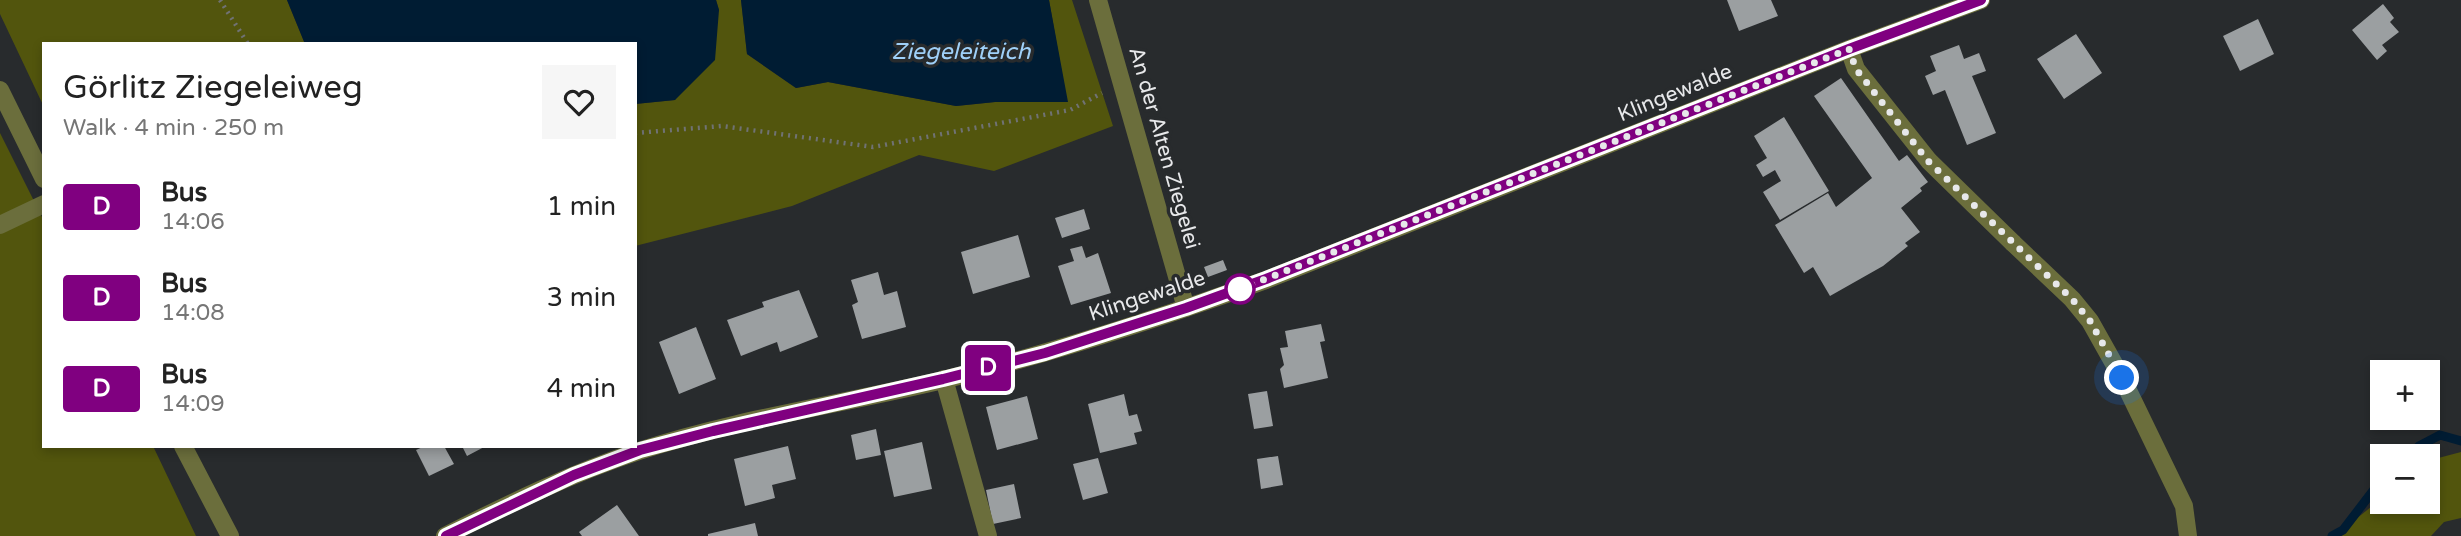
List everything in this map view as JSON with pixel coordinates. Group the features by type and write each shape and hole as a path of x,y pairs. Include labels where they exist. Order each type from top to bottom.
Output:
{"street":[{"name":"An der Alten Ziegelei","path":"1098,0 1186,308"},
{"name":"Klingewalde","path":"445,536 574,475 640,450 1045,353 1186,308 1981,0"},
{"path":"1849,49 1856,69 1928,161 2072,299 2090,321 2122,378 2184,506 2188,536"},
{"path":"0,90 42,175"},
{"path":"0,225 42,205"},
{"path":"943,379 988,536"},
{"path":"184,448 230,536"}],"path":[{"path":"220,0 247,42"},
{"path":"637,133 722,126 873,147 1070,110 1121,83"}],"shaded area":[{"path":"0,0 287,0 304,42 42,42 42,103 0,14"},
{"path":"716,0 741,0 747,54 796,88 828,82 956,106 995,102 1067,102 1049,0 1072,0 1113,126 994,171 919,155 792,206 637,245 637,104 675,100 719,10"},
{"path":"0,133 42,217 42,448 154,448 196,536 0,536"},
{"path":"2461,452 2461,518 2444,522 2431,536 2335,536 2370,508 2370,514 2440,514 2440,458"}],"water":[{"path":"287,0 716,0 719,10 715,60 675,100 637,104 637,42 304,42"},
{"name":"Ziegeleiteich","path":"741,0 1049,0 1068,102 995,102 956,106 828,82 796,88 747,54"}],"building":[{"path":"1727,0 1771,0 1778,16 1739,31"},
{"path":"2383,4 2394,18 2390,22 2399,32 2382,45 2387,51 2377,60 2352,30"},
{"path":"2258,19 2274,54 2240,71 2223,36"},
{"path":"2076,34 2102,73 2064,99 2037,59"},
{"path":"1959,45 1964,59 1979,53 1986,71 1972,76 1996,133 1967,145 1945,90 1933,95 1925,76 1936,71 1930,56"},
{"path":"1841,78 1899,161 1907,155 1928,182 1920,188 1922,191 1901,208 1920,232 1905,243 1908,246 1883,266 1830,296 1813,267 1804,273 1775,225 1828,193 1836,207 1872,178 1814,96"},
{"path":"1784,117 1829,191 1780,220 1763,192 1781,181 1775,170 1763,177 1756,165 1767,158 1754,136"},
{"path":"1084,209 1090,229 1062,238 1055,218"},
{"path":"1018,235 1030,277 973,294 961,252"},
{"path":"1082,246 1086,258 1098,253 1111,293 1071,305 1058,266 1074,261 1070,249"},
{"path":"1223,260 1227,270 1208,277 1204,267"},
{"path":"878,272 884,295 897,291 906,327 862,339 852,305 858,302 851,280"},
{"path":"799,290 818,337 780,352 777,342 741,356 727,320 764,307 762,302"},
{"path":"1321,324 1325,341 1320,342 1328,378 1284,388 1280,369 1284,365 1280,348 1288,347 1285,331"},
{"path":"696,327 716,379 679,394 659,342"},
{"path":"1267,391 1273,426 1254,429 1248,394"},
{"path":"1124,394 1129,416 1137,414 1142,431 1134,433 1137,444 1100,453 1088,404"},
{"path":"1027,396 1038,439 997,450 986,407"},
{"path":"876,429 881,455 856,460 851,435"},
{"path":"922,442 932,489 894,497 884,451"},
{"path":"788,446 796,479 772,485 775,498 745,506 734,459"},
{"path":"445,448 454,464 429,476 416,450"},
{"path":"463,448 482,448 467,456"},
{"path":"1278,456 1283,485 1261,489 1257,459"},
{"path":"1098,458 1108,493 1083,500 1073,464"},
{"path":"1014,484 1021,518 993,524 986,490"},
{"path":"617,505 639,536 582,536 579,532"},
{"path":"755,523 758,536 708,536 708,534"}],"waterway":[{"path":"2423,444 2440,435 2461,441"},
{"path":"2332,536 2343,530 2370,495"}],"bus line":[{"name":"D","path":"446,536 510,503 640,450 1045,353 1186,308 1981,0"}],"route":[{"path":"1240,289 1849,49 1856,69 1928,161 2072,299 2090,321 2122,378"}]}
